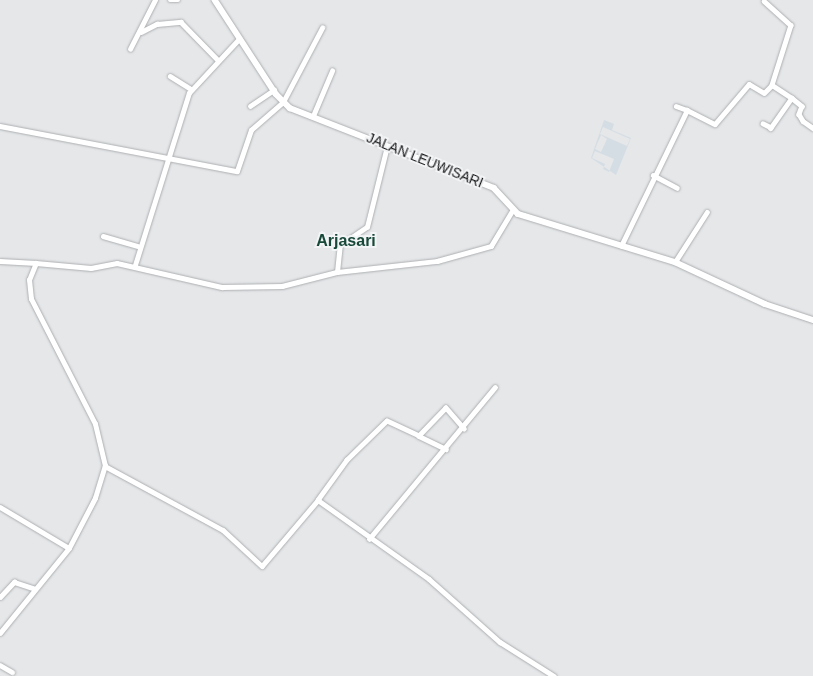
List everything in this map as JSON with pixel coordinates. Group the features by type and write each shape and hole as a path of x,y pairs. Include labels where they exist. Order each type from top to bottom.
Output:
{"main road":[{"name":"JALAN LEUWISARI","path":"215,0 238,39 283,102 387,146 498,189 512,211"},
{"path":"512,211 675,262 764,304 813,320"}],"street":[{"path":"130,49 141,32 156,0"},
{"path":"170,0 178,0"},
{"path":"676,106 715,124 749,84 764,93 772,85 791,24 764,1"},
{"path":"141,32 156,24 181,22 218,60"},
{"path":"0,126 238,170 251,130 283,102 322,28"},
{"path":"136,266 138,246 166,158 191,89 238,39"},
{"path":"314,116 332,71"},
{"path":"170,76 191,89"},
{"path":"772,85 802,106 799,114 803,121 813,128"},
{"path":"250,106 274,90"},
{"path":"763,124 771,128 792,98"},
{"path":"621,246 653,175 688,110"},
{"path":"337,272 340,245 367,227 387,146"},
{"path":"653,175 677,188"},
{"path":"0,261 36,264 136,266 230,288 282,286 337,272 437,261 491,246 512,211"},
{"path":"675,262 707,212"},
{"path":"103,236 138,246"},
{"path":"0,633 69,548 95,498 105,466 95,424 31,299 29,280 36,264"},
{"path":"369,539 464,429 495,387"},
{"path":"420,436 446,408 464,429"},
{"path":"105,466 223,530 262,566 318,500 347,460 387,421 446,449"},
{"path":"318,500 369,539 429,578 500,642 554,676"},
{"path":"0,507 69,548"},
{"path":"0,597 14,582 35,589"},
{"path":"0,665 12,672"}],"shaded area":[{"path":"604,120 614,124 612,130 631,138 616,175 610,171 614,159 595,151 592,158 605,164 604,167 591,158","holes":["603,127 630,139 627,146 600,134","601,135 607,139 601,152 595,149"]}],"district":[{"name":"Arjasari","path":"346,241"}]}
